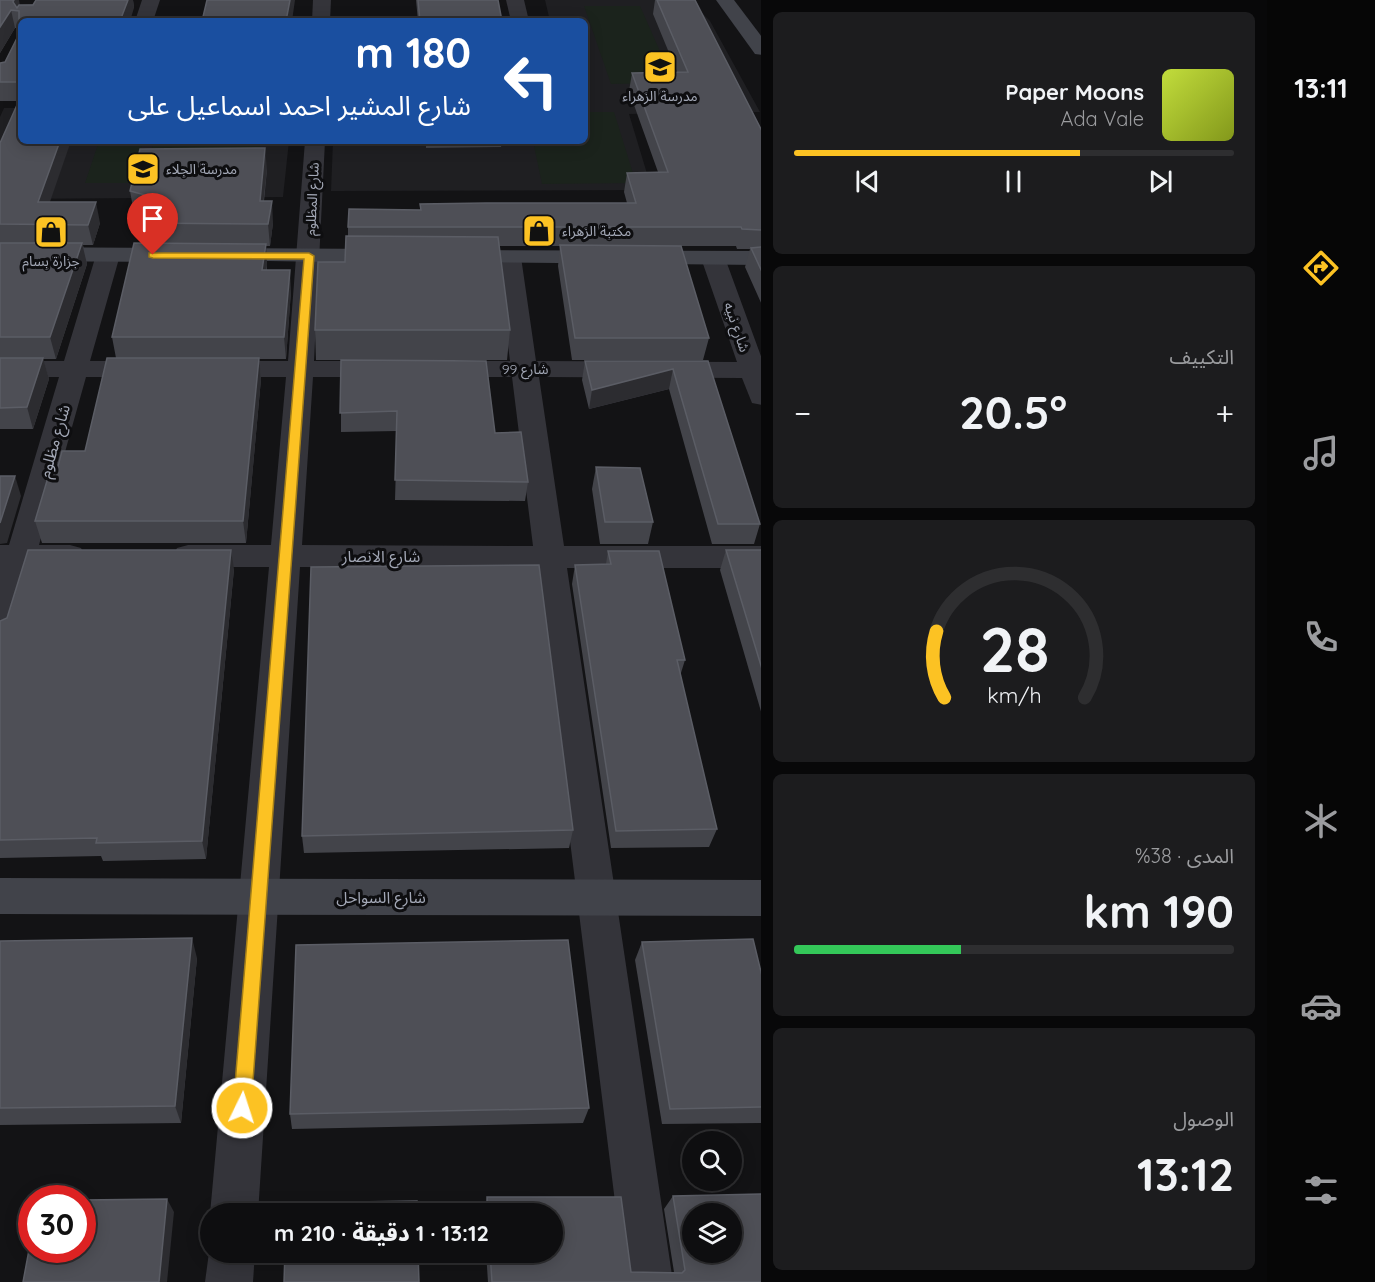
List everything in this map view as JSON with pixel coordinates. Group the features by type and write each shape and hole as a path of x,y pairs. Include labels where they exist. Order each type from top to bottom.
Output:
{"street":[{"path":"145,18 151,0"},
{"path":"321,18 322,0"},
{"path":"515,0 519,18"},
{"path":"725,0 755,30 761,47"},
{"name":"شارع المظلوم","path":"235,1203 309,256 323,166 316,144"},
{"path":"0,254 761,258"},
{"name":"شارع مظلوم","path":"0,628 10,556 75,369 108,255"},
{"path":"509,257 649,1282"},
{"name":"شارع نبيه","path":"713,258 757,370 761,392"},
{"name":"شارع 99","path":"0,369 757,370"},
{"path":"10,556 101,556"},
{"name":"شارع الانصار","path":"158,556 761,557"},
{"name":"شارع السواحل","path":"0,896 761,898"},
{"path":"229,1282 230,1263"}],"shaded area":[{"name":"مدرسة الزهراء","path":"545,0 666,0 700,11 710,21 760,112 629,114 652,190 331,191 333,144 588,144 588,18 549,18"},
{"path":"584,6 640,6 674,83 611,84"},
{"name":"مدرسة الجلاء","path":"4,108 18,108 18,144 289,144 283,197 0,199 0,117"},
{"path":"588,112 614,112 636,183 542,184 534,144 588,144"},
{"path":"98,144 142,144 133,183 85,183"},
{"path":"153,144 261,144 258,164 148,165"}],"building":[{"path":"0,0 14,0 17,8 19,5 33,5 36,0 128,0 121,18 19,18 19,11 11,10 0,27"},
{"path":"207,0 290,0 287,18 203,18"},
{"path":"418,0 498,0 501,18 420,18"},
{"path":"657,0 695,0 761,129 761,230 742,229 741,227 348,227 349,209 421,210 420,204 636,203 627,173 668,172 632,73 688,72"},
{"path":"18,36 18,82 0,82 0,63 5,62"},
{"path":"18,103 18,144 59,144 38,202 96,202 88,225 0,224 0,143"},
{"path":"265,148 260,201 272,201 268,224 138,223 145,195 130,191 140,149"},
{"path":"346,236 498,237 510,330 315,330 318,262 345,262"},
{"path":"0,243 82,243 50,337 0,337"},
{"path":"134,243 266,244 262,270 290,270 284,337 112,337"},
{"path":"560,245 681,246 709,338 575,338"},
{"path":"761,247 761,270 751,248"},
{"path":"0,358 43,358 27,407 0,408"},
{"path":"107,358 259,358 243,521 35,521 49,474 56,474 62,451 85,451"},
{"path":"341,360 486,361 495,433 521,432 528,482 395,480 397,411 340,413"},
{"path":"585,361 708,361 760,524 718,524 673,369 592,390"},
{"path":"596,467 640,468 653,522 605,522"},
{"path":"0,476 15,476 0,523"},
{"path":"28,550 231,550 202,841 96,843 97,838 0,840 0,621 7,618"},
{"path":"726,550 761,550 761,666"},
{"path":"608,551 659,551 685,660 677,660 717,829 616,831 575,565 611,564"},
{"path":"539,565 573,830 302,836 311,567"},
{"path":"192,938 175,1106 0,1108 0,941"},
{"path":"753,939 761,972 761,1107 670,1109 642,942"},
{"path":"568,940 589,1108 290,1114 296,945"},
{"path":"761,1194 761,1282 492,1282 491,1263 563,1263 563,1203 487,1203 487,1197 621,1197 631,1272 682,1273 685,1270 684,1263 742,1263 742,1203 682,1203 682,1252 673,1196"},
{"path":"167,1199 159,1282 23,1282 27,1263 96,1263 96,1200"},
{"path":"417,1201 417,1203 287,1203"},
{"path":"285,1263 418,1263 419,1282 284,1282"}],"place":[{"name":"مدرسة الزهراء","path":"660,67"},
{"name":"مدرسة الجلاء","path":"143,169"},
{"name":"مكتبة الزهراء","path":"539,231"},
{"name":"جزارة بسام","path":"51,232"}],"route":[{"path":"153,255 309,256 242,1108"}]}
